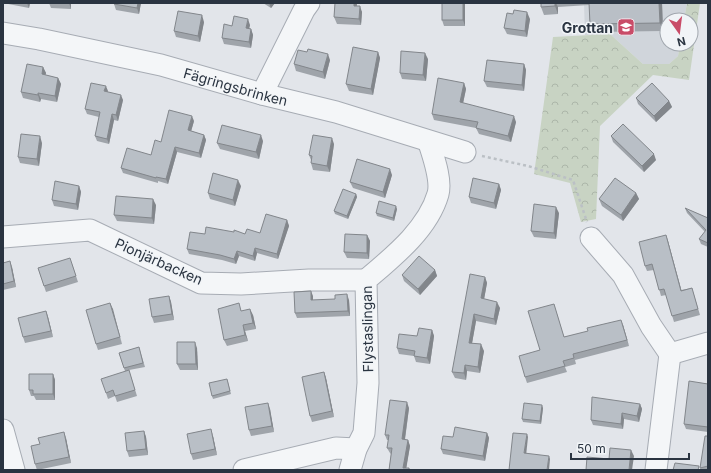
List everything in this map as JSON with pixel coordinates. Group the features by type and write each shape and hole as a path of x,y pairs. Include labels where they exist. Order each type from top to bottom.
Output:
{"street":[{"path":"262,94 304,10 309,3"},
{"name":"Fägringsbrinken","path":"3,33 39,39 161,65 262,94 336,112 429,143 465,152"},
{"name":"Flystaslingan","path":"350,470 356,449 364,433 368,383 366,280 390,259 421,228 438,193 437,168 429,143"},
{"name":"Pionjärbacken","path":"3,237 90,230 201,283 241,284 309,280 366,280"},
{"path":"590,238 623,275 651,326 670,354 656,470"},
{"path":"670,354 708,343"},
{"path":"3,430 14,470"},
{"path":"244,470 336,448 356,449"}],"path":[{"path":"465,152 528,166 574,180 585,211 590,238"}],"shaded area":[{"name":"Grottan","path":"584,3 687,3 685,12 659,12 659,52 679,52 678,56 669,64 643,64 610,34 585,35"}],"green space":[{"path":"687,3 700,3 699,12 685,12"},
{"path":"610,34 643,64 669,64 678,56 679,52 693,52 689,80 653,75 600,126 596,219 581,222 570,183 534,174 553,37"}],"building":[{"path":"114,3 138,3 137,8"},
{"path":"335,3 354,3 354,6 360,6 359,19 334,17"},
{"path":"442,3 463,3 463,20 442,20"},
{"path":"541,3 555,3 555,6 541,7"},
{"path":"589,3 659,3 659,23 590,24"},
{"path":"514,10 527,12 525,31 504,28 507,13 513,14"},
{"path":"178,11 202,15 198,36 174,31"},
{"path":"234,16 248,19 246,28 251,29 249,42 222,38 224,24 232,26"},
{"path":"353,47 378,52 371,89 346,84"},
{"path":"308,49 328,54 323,72 294,64 298,50 307,52"},
{"path":"401,51 425,53 423,75 400,73"},
{"path":"487,60 524,64 522,85 484,81"},
{"path":"27,64 43,67 42,74 58,78 55,96 21,92"},
{"path":"438,78 464,83 460,102 514,116 508,136 476,128 478,122 432,114"},
{"path":"91,83 106,86 104,91 121,95 116,115 112,114 107,139 95,136 100,112 85,109"},
{"path":"652,83 669,101 654,116 636,98"},
{"path":"169,110 192,116 188,130 204,135 199,153 175,147 166,179 156,178 121,168 127,148 151,155 155,140 161,142"},
{"path":"623,124 654,154 642,166 611,136"},
{"path":"222,125 261,135 256,152 217,143"},
{"path":"21,134 40,136 37,159 18,157"},
{"path":"313,135 332,138 327,166 311,163 312,156 309,155"},
{"path":"357,159 390,169 383,192 350,182"},
{"path":"213,173 238,180 233,200 208,193"},
{"path":"473,178 499,184 494,203 469,197"},
{"path":"615,178 636,193 621,215 599,199"},
{"path":"55,181 79,186 76,204 52,200"},
{"path":"343,189 356,194 347,216 334,211"},
{"path":"116,196 153,199 152,218 114,215"},
{"path":"379,201 396,206 393,218 376,213"},
{"path":"534,204 556,207 554,233 531,231"},
{"path":"685,208 708,218 708,243 699,239 706,230"},
{"path":"266,214 287,220 277,254 255,248 253,256 237,251 234,259 187,249 190,232 205,234 206,227 234,232 234,230 245,234 247,229 260,233"},
{"path":"345,234 367,235 367,253 344,252"},
{"path":"666,235 681,291 692,288 698,309 672,316 664,289 659,290 652,264 645,266 639,242"},
{"path":"419,256 435,270 418,289 402,275"},
{"path":"70,258 76,276 44,286 38,268"},
{"path":"10,261 14,281 3,284 3,263"},
{"path":"470,274 485,277 481,298 497,302 494,319 474,314 469,343 481,344 478,367 465,365 464,373 452,372"},
{"path":"311,291 311,300 335,299 335,295 347,294 348,311 295,313 294,292"},
{"path":"169,296 172,314 152,317 149,299"},
{"path":"110,303 120,337 96,344 86,310"},
{"path":"239,303 241,311 250,309 253,323 243,325 245,335 224,340 218,309"},
{"path":"554,304 564,337 588,331 587,328 621,320 627,340 573,354 574,358 563,361 565,366 525,377 519,356 540,350 528,311"},
{"path":"46,311 51,331 23,337 18,318"},
{"path":"419,328 432,330 427,358 414,356 415,351 397,348 399,334 417,336"},
{"path":"177,342 195,342 196,364 177,364"},
{"path":"139,347 143,363 124,368 119,353"},
{"path":"129,370 135,390 115,396 113,390 106,393 101,379"},
{"path":"324,372 332,411 310,416 302,377"},
{"path":"29,374 53,374 53,394 33,394 33,390 29,390"},
{"path":"227,379 230,391 212,396 209,383"},
{"path":"689,381 708,384 708,427 684,424"},
{"path":"592,397 640,404 637,416 622,413 621,424 591,420"},
{"path":"390,400 407,402 402,439 408,440 403,468 409,468 409,470 389,470 392,448 387,448 389,435 385,435"},
{"path":"268,403 272,426 249,430 245,407"},
{"path":"524,403 542,405 540,421 522,419"},
{"path":"455,427 487,433 483,456 441,449 443,436 453,437"},
{"path":"211,429 215,449 191,454 187,434"},
{"path":"144,431 146,449 127,451 125,433"},
{"path":"64,432 69,457 35,464 31,446 40,444 38,438"},
{"path":"513,433 527,434 524,453 549,456 547,470 509,470"},
{"path":"705,436 708,436 708,466 700,468"},
{"path":"610,448 631,450 629,470 586,470 587,457 609,459"},
{"path":"675,463 699,466 698,470 673,470"}],"place":[{"name":"Grottan","path":"626,27"}]}
